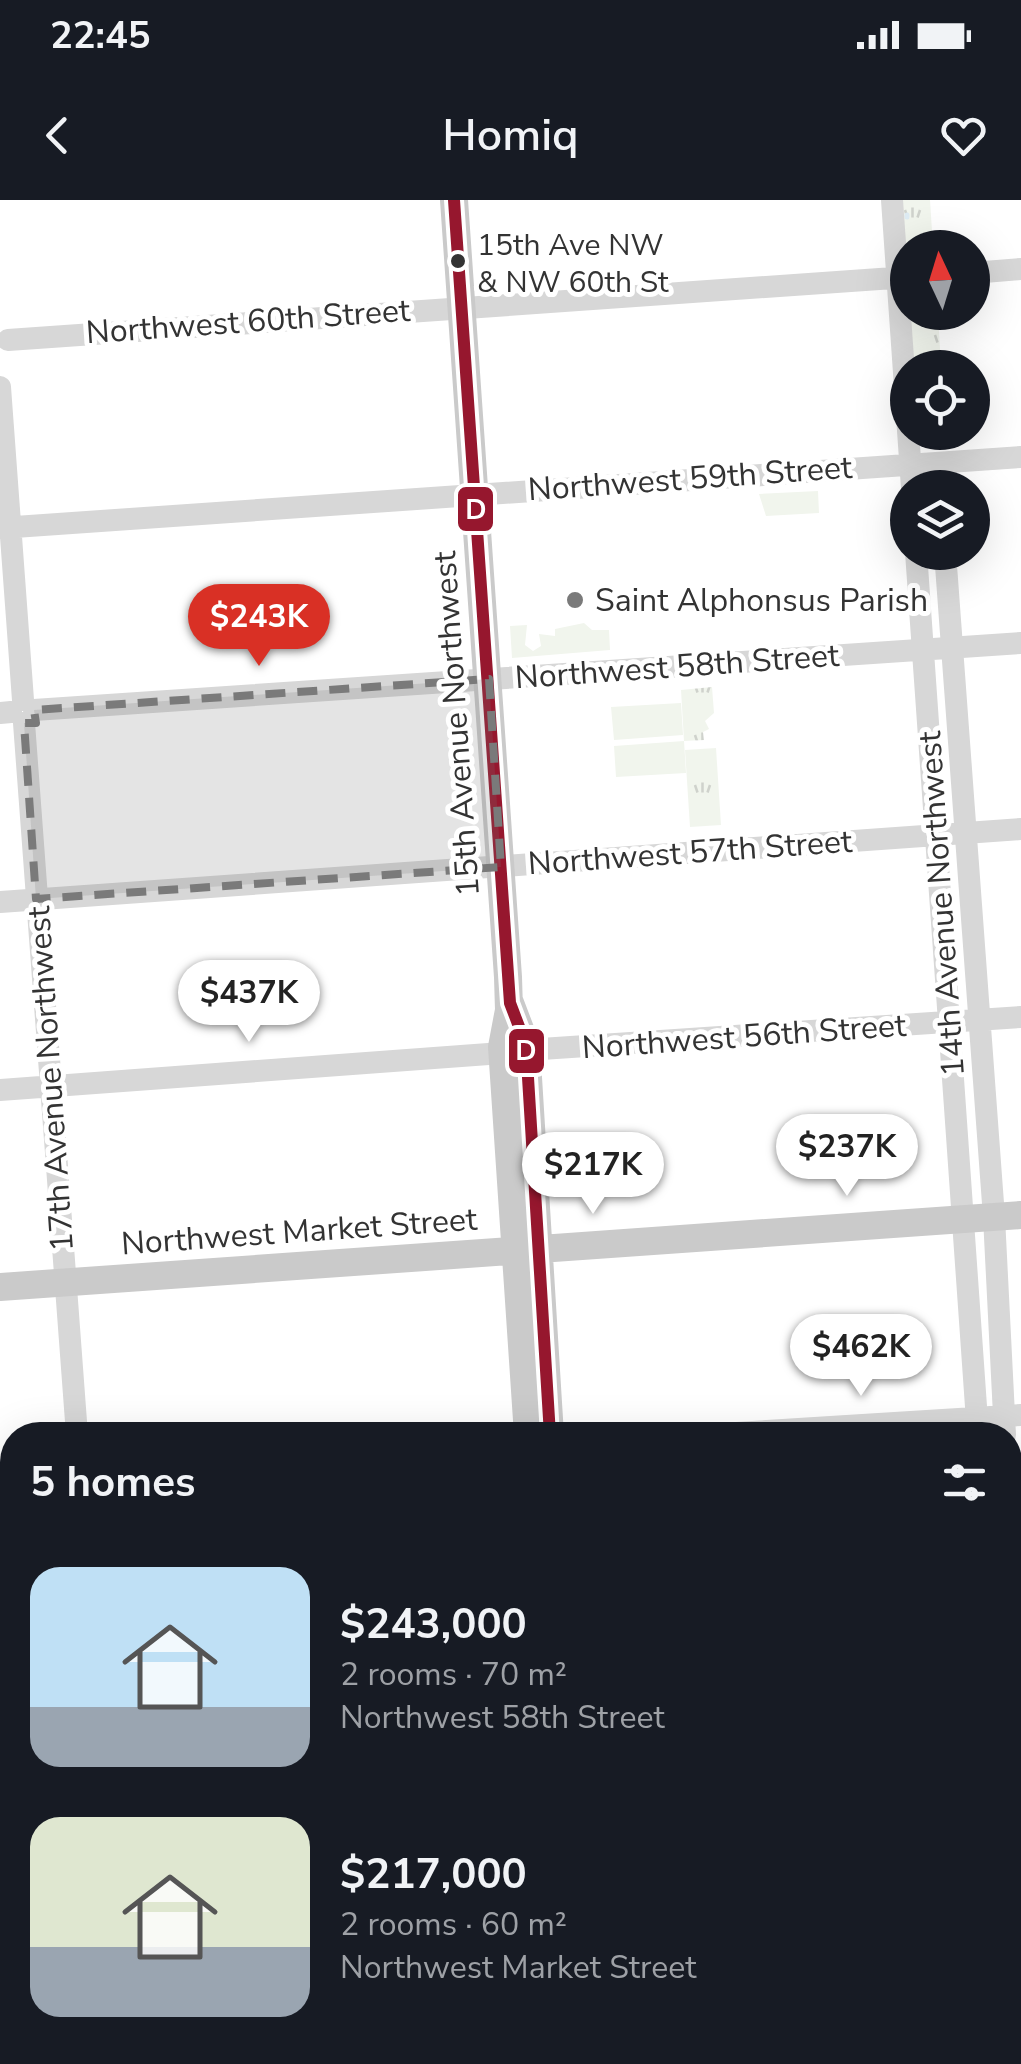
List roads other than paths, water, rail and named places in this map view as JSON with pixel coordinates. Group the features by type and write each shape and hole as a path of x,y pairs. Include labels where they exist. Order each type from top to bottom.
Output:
{"main road":[{"name":"15th Avenue Northwest","path":"454,200 527,1250 548,1422"},
{"name":"Northwest Market Street","path":"0,1287 1007,1216"},
{"name":"15th Avenue Northwest","path":"527,1250 528,1422"}],"street":[{"path":"892,200 896,230"},
{"path":"990,271 1021,269"},
{"name":"Northwest 60th Street","path":"3,340 890,278"},
{"path":"905,330 911,470"},
{"name":"17th Avenue Northwest","path":"0,387 18,712 76,1422"},
{"name":"Northwest 59th Street","path":"923,470 939,462 1021,457"},
{"path":"939,462 940,470"},
{"name":"Northwest 59th Street","path":"5,527 474,492 890,477"},
{"name":"14th Avenue Northwest","path":"917,570 977,1422"},
{"name":"14th Avenue Northwest","path":"946,570 980,1020 1007,1216 1010,1422"},
{"name":"Northwest 58th Street","path":"18,712 1021,643"},
{"name":"Northwest 57th Street","path":"0,902 1021,829"},
{"name":"Northwest 56th Street","path":"0,1090 1021,1017"}],"place":[{"name":"15th Ave NW & NW 60th St","path":"458,261"},
{"name":"Saint Alphonsus Parish","path":"575,600"}]}
